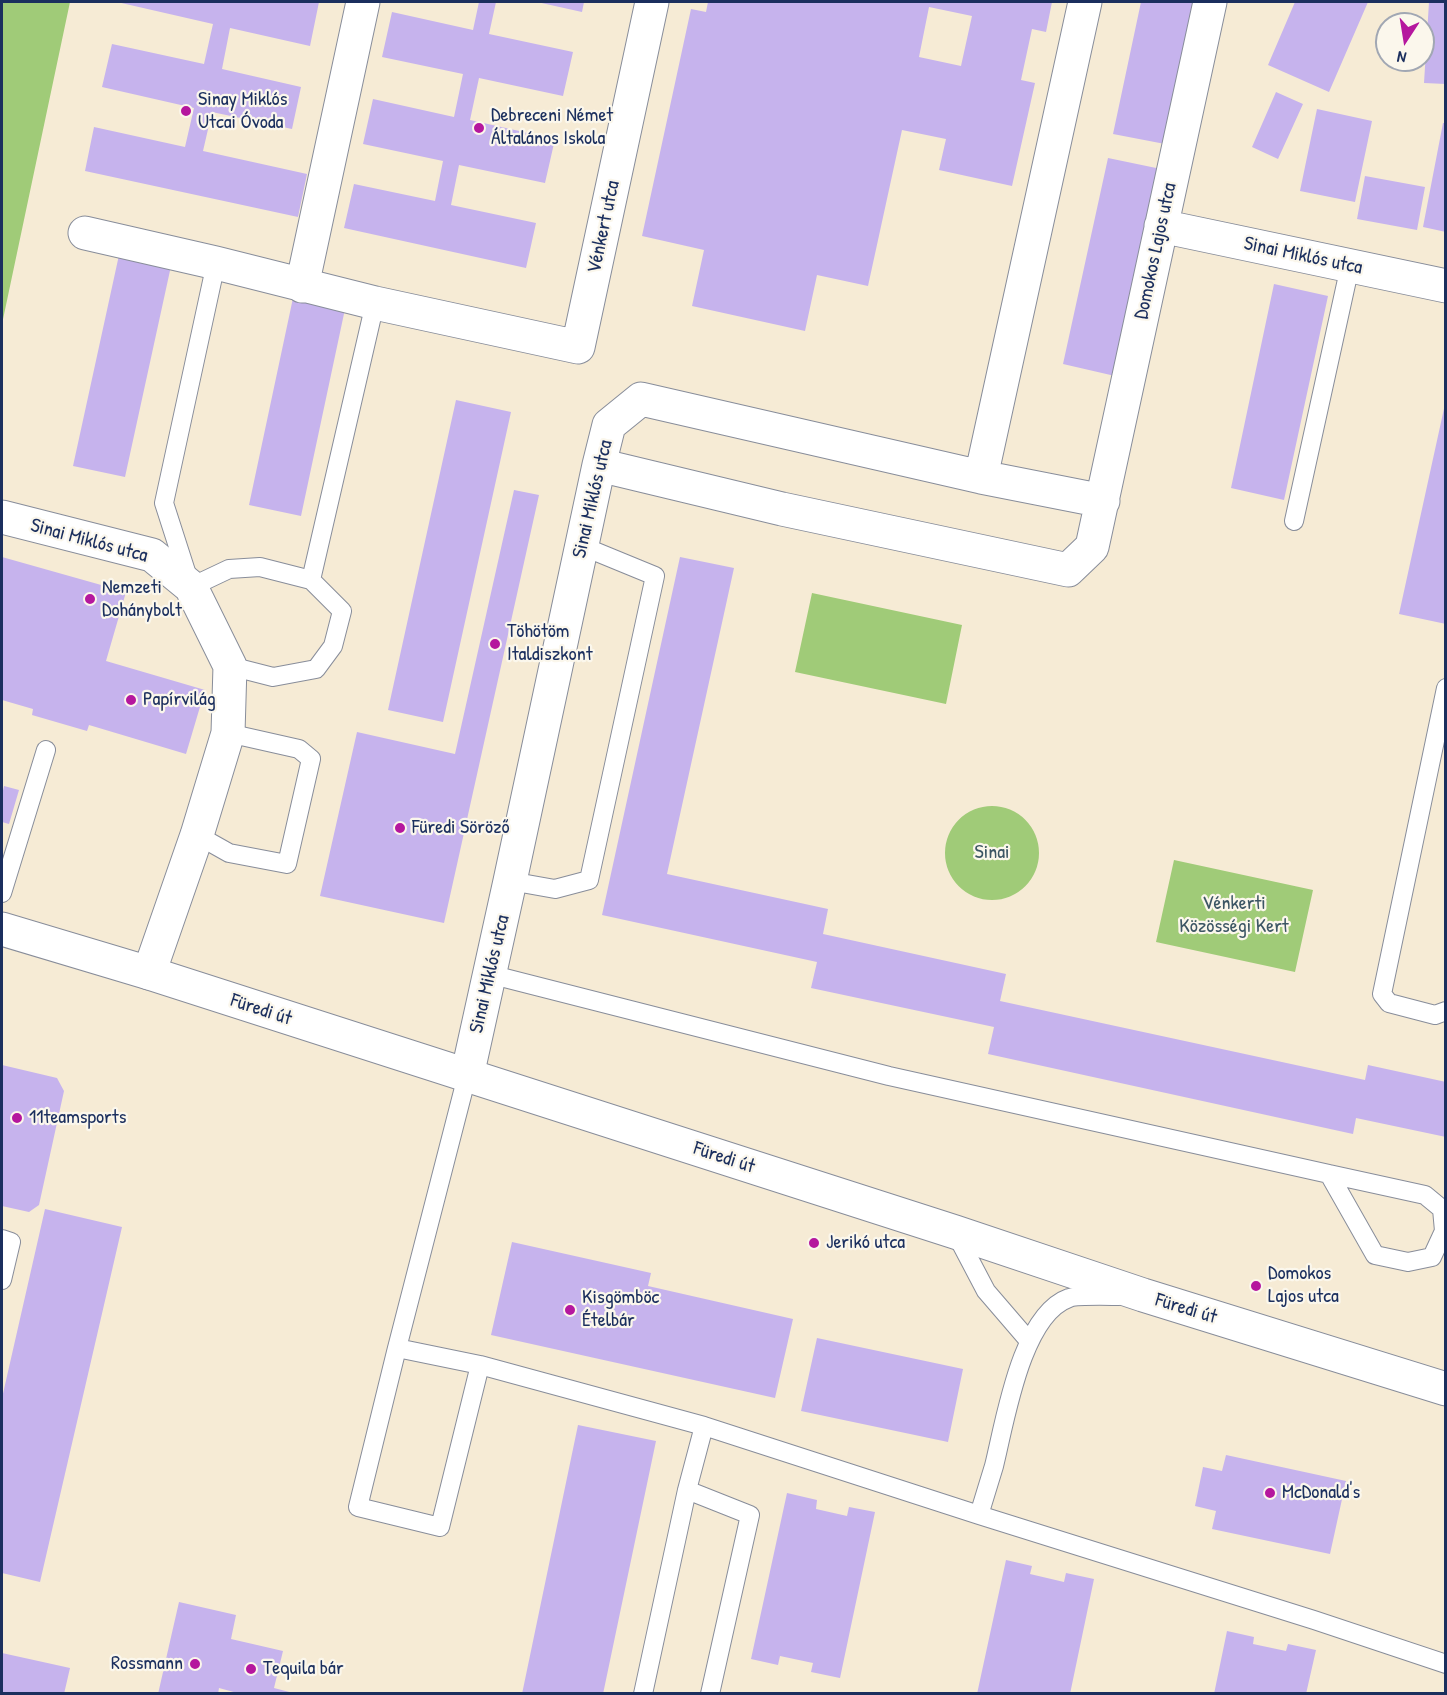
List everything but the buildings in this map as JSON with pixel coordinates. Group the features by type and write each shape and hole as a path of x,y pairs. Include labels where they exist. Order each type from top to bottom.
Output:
{"street":[{"path":"302,286 363,2"},
{"name":"Vénkert utca","path":"375,303 578,347 652,2"},
{"path":"981,477 1085,2"},
{"name":"Domokos Lajos utca","path":"599,465 782,509 1068,570 1092,547 1210,2"},
{"name":"Sinai Miklós utca","path":"1161,226 1446,286"},
{"path":"85,233 375,303"},
{"name":"Sinai Miklós utca","path":"467,1076 609,425 641,399 981,477 1103,501"},
{"name":"Sinai Miklós utca","path":"2,518 152,555 191,587 230,666 228,733 197,835 148,973"},
{"name":"Füredi út","path":"2,929 148,973 955,1232 1143,1295 1446,1389"}],"lane":[{"path":"216,263 164,503 191,587 229,569 261,567 311,580 342,611 333,646 316,669 273,677 230,666"},
{"path":"1294,521 1350,266"},
{"path":"311,580 375,303"},
{"path":"510,881 555,889 589,880 655,576 582,546"},
{"path":"1446,688 1382,994 1389,1003 1435,1015 1446,1011"},
{"path":"197,835 229,853 287,864 311,759 299,749 228,733"},
{"path":"2,893 46,750"},
{"path":"489,974 889,1076 1425,1195 1442,1209 1444,1232 1432,1257 1408,1262 1375,1255 1329,1174"},
{"path":"467,1076 358,1507 440,1527 480,1365"},
{"path":"955,1232 986,1291 1029,1341"},
{"path":"2,1239 11,1242 2,1280"},
{"path":"979,1515 994,1466 1010,1396 1029,1341 1048,1311 1069,1297 1143,1295"},
{"path":"398,1348 480,1365 704,1426 1446,1664"},
{"path":"643,1694 687,1490 704,1426"},
{"path":"687,1490 750,1515 710,1694"}],"green space":[{"path":"2,2 70,2 2,324"},
{"path":"812,593 962,625 946,704 795,672"},
{"name":"Sinai","path":"992,806 1010,809 1025,820 1036,835 1039,853 1036,871 1025,886 1010,897 992,900 974,897 959,886 948,871 945,853 948,835 959,820 974,809"},
{"name":"Vénkerti Közösségi Kert","path":"1174,860 1313,890 1295,972 1156,942"}],"place":[{"name":"Sinay Miklós Utcai Óvoda","path":"186,111"},
{"name":"Debreceni Német Általános Iskola","path":"479,128"},
{"name":"Nemzeti Dohánybolt","path":"90,599"},
{"name":"Töhötöm Italdiszkont","path":"495,644"},
{"name":"Papírvilág","path":"131,700"},
{"name":"Füredi Söröző","path":"400,828"},
{"name":"11teamsports","path":"17,1118"},
{"name":"Jerikó utca","path":"814,1243"},
{"name":"Domokos Lajos utca","path":"1256,1286"},
{"name":"Kisgömböc Ételbár","path":"570,1310"},
{"name":"McDonald's","path":"1270,1493"},
{"name":"Rossmann","path":"195,1664"},
{"name":"Tequila bár","path":"251,1669"}]}
